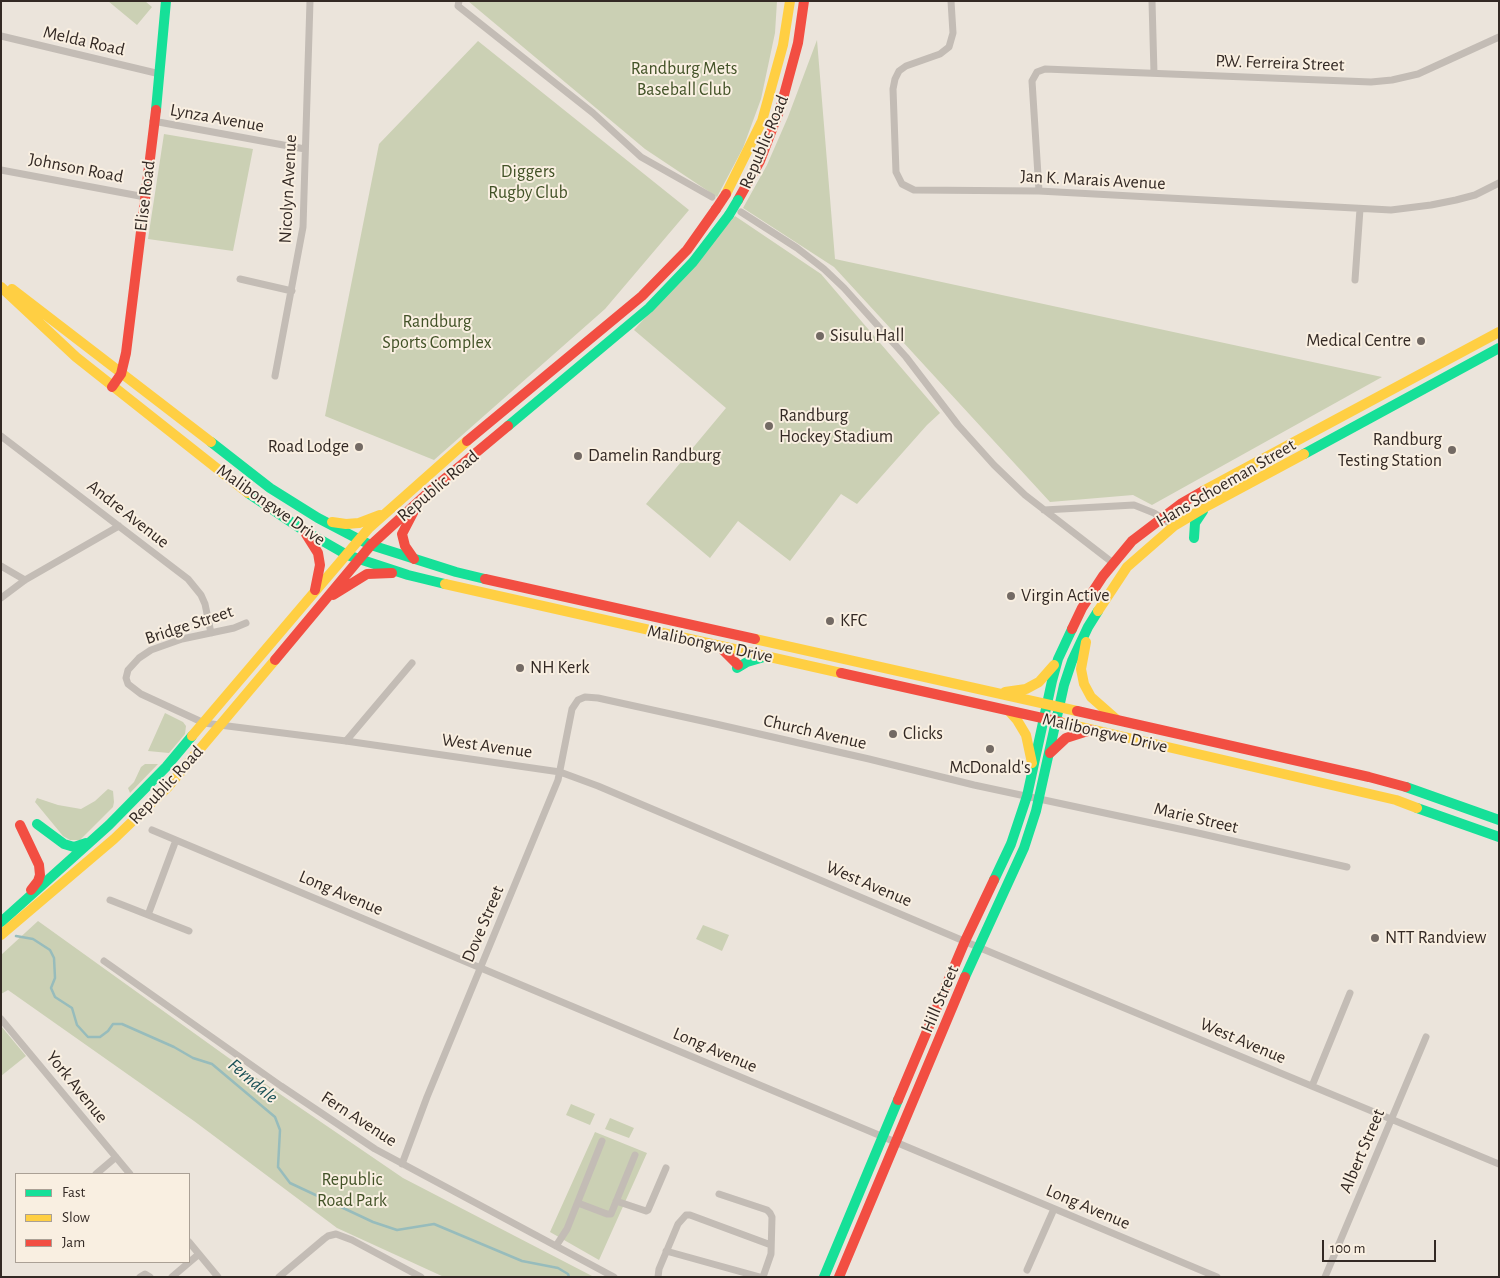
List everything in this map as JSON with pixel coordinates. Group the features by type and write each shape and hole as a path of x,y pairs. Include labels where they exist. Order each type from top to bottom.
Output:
{"main road":[{"name":"Elise Road","path":"112,387 121,374 126,353 160,74 166,1"},
{"name":"Republic Road","path":"1,922 89,842 173,760 315,592 384,514 444,460 642,296 687,250 726,194 751,146 765,111 783,45 790,1"},
{"name":"Republic Road","path":"1,934 76,872 143,812 186,766 371,545 430,491 649,308 693,262 729,216 760,161 782,106 798,43 804,1"},
{"name":"Malibongwe Drive","path":"1,281 264,484 318,518 371,545 414,560 512,586 1047,704 1388,782 1454,802 1499,820"},
{"name":"Malibongwe Drive","path":"1,287 76,357 112,387 171,431 252,496 300,528 347,555 408,575 720,647 1044,718 1396,800 1499,837"},
{"name":"Hans Schoeman Street","path":"1044,718 1058,659 1082,608 1113,563 1132,542 1182,503 1499,332"},
{"name":"Hans Schoeman Street","path":"1056,722 1064,685 1072,661 1088,627 1127,567 1147,548 1174,526 1209,505 1499,348"},
{"path":"414,560 405,546 402,534 411,514 430,491"},
{"path":"1194,538 1193,528 1195,522 1209,505"},
{"path":"318,518 346,524 359,523 384,514"},
{"path":"300,528 310,539 318,553 320,565 315,592"},
{"path":"325,600 367,574 378,572 408,575"},
{"path":"1088,627 1081,669 1084,684 1091,697 1118,720"},
{"path":"720,647 737,667 767,656"},
{"path":"994,693 1026,689 1040,682 1058,659"},
{"path":"1009,711 1026,735 1033,769"},
{"name":"Hill Street","path":"824,1277 965,941 1011,844 1027,796 1044,718"},
{"name":"Hill Street","path":"839,1277 978,947 1024,848 1039,798 1056,722"},
{"path":"1048,755 1066,738 1092,730"},
{"path":"37,824 64,844 79,846 89,842"},
{"path":"16,909 35,885 40,875 37,859 20,825"}],"street":[{"name":"Nicolyn Avenue","path":"275,376 303,227 310,1"},
{"path":"459,1 458,6 594,112 641,157 712,197"},
{"name":"Jan K. Marais Avenue","path":"952,1 953,33 949,47 940,54 906,66 899,71 895,79 898,178 902,184 914,190 1039,191 1391,210 1431,205 1475,195 1499,183"},
{"path":"1152,1 1154,73"},
{"name":"Melda Road","path":"1,36 160,74"},
{"name":"P.W. Ferreira Street","path":"1039,191 1032,81 1037,72 1045,69 1340,81 1392,80 1418,74 1499,37"},
{"name":"Lynza Avenue","path":"153,121 305,149"},
{"name":"Johnson Road","path":"1,170 145,196"},
{"path":"1354,280 1360,209"},
{"path":"741,212 797,248 837,282 906,357 958,425 1008,479 1044,510 1113,563"},
{"path":"240,279 292,291"},
{"name":"Andre Avenue","path":"1,436 188,579 196,587 205,604 211,633"},
{"path":"1044,510 1126,504 1143,508 1174,526"},
{"path":"1,598 25,580 119,526"},
{"path":"1,566 25,580"},
{"name":"Bridge Street","path":"204,722 134,690 128,684 126,678 128,670 132,664 151,650 182,639 234,628 246,623"},
{"path":"346,740 412,663"},
{"name":"Dove Street","path":"402,1164 424,1105 549,804 560,772 569,717 575,704 585,697"},
{"name":"Church Avenue","path":"585,697 598,698 707,722 974,785 1039,798"},
{"name":"West Avenue","path":"204,722 346,740 560,772 598,786 1499,1164"},
{"name":"Marie Street","path":"1039,798 1347,867"},
{"name":"Long Avenue","path":"152,830 1217,1277"},
{"path":"148,915 176,840"},
{"path":"110,900 188,931"},
{"name":"Fern Avenue","path":"104,960 351,1135 614,1277"},
{"path":"1312,1086 1350,992"},
{"name":"York Avenue","path":"1,1019 129,1173"},
{"name":"Albert Street","path":"1325,1277 1426,1037"},
{"path":"556,1246 567,1229 602,1141"},
{"path":"578,1203 609,1214 635,1155"},
{"path":"97,1173 116,1157"},
{"path":"616,1201 646,1211 648,1210 666,1168"},
{"path":"666,1251 761,1277 770,1259 772,1217 770,1213 767,1210 719,1194"},
{"path":"1027,1270 1054,1209"},
{"path":"658,1277 659,1269 678,1224 686,1215 772,1244"},
{"path":"278,1277 328,1236 336,1234 347,1237 421,1277"},
{"path":"190,1243 218,1277"},
{"path":"190,1261 198,1254"},
{"path":"172,1277 188,1263"},
{"path":"140,1277 145,1274 150,1277"}],"green space":[{"path":"108,1 145,1 152,7 137,25"},
{"name":"Randburg Mets Baseball Club","path":"468,1 777,1 775,33 761,99 743,148 717,197 645,149"},
{"path":"817,40 835,259 1382,377 1152,505 1133,495 1050,502 834,267 743,208 767,165 788,117"},
{"path":"478,41 689,210 605,309 434,460 325,416 379,144"},
{"path":"164,134 253,149 233,251 148,239"},
{"path":"735,216 821,274 940,413 927,425 857,504 841,494 790,561 738,521 710,558 646,504 726,408 634,330"},
{"path":"165,713 183,722 186,726 185,734 169,753 148,751"},
{"path":"145,764 158,764 130,793 128,788 134,782 141,767"},
{"path":"108,789 113,791 113,807 80,840 70,840 63,836 35,802 37,798 58,805 81,809 95,801"},
{"name":"Republic Road Park","path":"38,921 258,1079 403,1178 594,1277 444,1277 337,1228 194,1121 8,990 1,994 1,955"},
{"path":"703,925 729,935 722,951 696,939"},
{"path":"1,1026 26,1056 1,1076"},
{"path":"571,1104 595,1114 590,1125 566,1115"},
{"path":"610,1118 634,1128 629,1138 605,1129"},
{"path":"595,1132 647,1153 599,1260 550,1232"}],"waterway":[{"name":"Ferndale","path":"16,936 33,939 50,950 54,958 55,978 51,988 55,997 72,1008 77,1025 88,1037 100,1037 113,1024 122,1024 174,1047 193,1058 212,1064 275,1117 280,1130 278,1167 290,1183 373,1222 397,1230 434,1224 522,1261 558,1268 568,1274 569,1277"}],"traffic: fast":[{"path":"156,110 166,1"},
{"path":"729,215 738,200"},
{"path":"508,426 649,308 693,262 729,215"},
{"path":"1304,454 1499,348"},
{"path":"211,442 270,488 318,518 360,540 456,572 485,579"},
{"path":"248,493 300,528 347,555 408,575 445,584"},
{"path":"1194,538 1195,523 1203,511"},
{"path":"965,977 1024,848 1036,811 1064,685 1072,661 1098,611"},
{"path":"994,880 1011,844 1027,796 1052,681 1058,659 1072,629"},
{"path":"737,668 747,662 764,657"},
{"path":"1,922 109,825 166,767 192,736"},
{"path":"1406,787 1499,820"},
{"path":"1417,808 1499,837"},
{"path":"37,824 64,844 74,847 86,843"},
{"path":"824,1277 898,1100"}],"traffic: slow":[{"path":"726,194 762,121 783,45 790,1"},
{"path":"1,287 76,357 248,493"},
{"path":"12,289 211,442"},
{"path":"1203,491 1499,332"},
{"path":"192,736 369,528 467,441"},
{"path":"1098,611 1127,567 1174,526 1304,454"},
{"path":"332,522 359,523 380,515"},
{"path":"445,584 841,673"},
{"path":"755,639 1077,711"},
{"path":"1086,642 1081,669 1084,684 1091,697 1116,719"},
{"path":"1,935 114,839 167,788 275,660"},
{"path":"1005,692 1026,689 1039,682 1054,665"},
{"path":"1009,711 1026,735 1032,763"},
{"path":"1060,722 1396,800 1417,808"}],"traffic: jam":[{"path":"738,200 760,161 781,106 798,43 804,1"},
{"path":"112,387 121,374 126,353 156,110"},
{"path":"716,209 726,194"},
{"path":"467,441 642,296 687,250 716,209"},
{"path":"275,660 371,545 430,491 508,426"},
{"path":"1072,629 1082,608 1103,576 1132,541 1182,503 1203,491"},
{"path":"414,559 405,546 402,534 415,509"},
{"path":"306,534 318,553 320,565 315,590"},
{"path":"333,595 367,574 392,573"},
{"path":"485,579 755,639"},
{"path":"721,648 738,665"},
{"path":"841,673 1060,722"},
{"path":"1077,711 1406,787"},
{"path":"1050,753 1066,738 1091,730"},
{"path":"20,825 39,865 40,875 31,890"},
{"path":"898,1100 965,941 994,880"},
{"path":"839,1277 965,977"}],"place":[{"name":"Sisulu Hall","path":"820,336"},
{"name":"Medical Centre","path":"1421,341"},
{"name":"Randburg Hockey Stadium","path":"769,426"},
{"name":"Road Lodge","path":"359,447"},
{"name":"Randburg Testing Station","path":"1452,450"},
{"name":"Damelin Randburg","path":"578,456"},
{"name":"Virgin Active","path":"1011,596"},
{"name":"KFC","path":"830,621"},
{"name":"NH Kerk","path":"520,668"},
{"name":"Clicks","path":"893,734"},
{"name":"McDonald's","path":"990,749"},
{"name":"NTT Randview","path":"1375,938"}],"park label":[{"name":"Diggers Rugby Club","path":"528,182"},
{"name":"Randburg Sports Complex","path":"437,332"}]}
